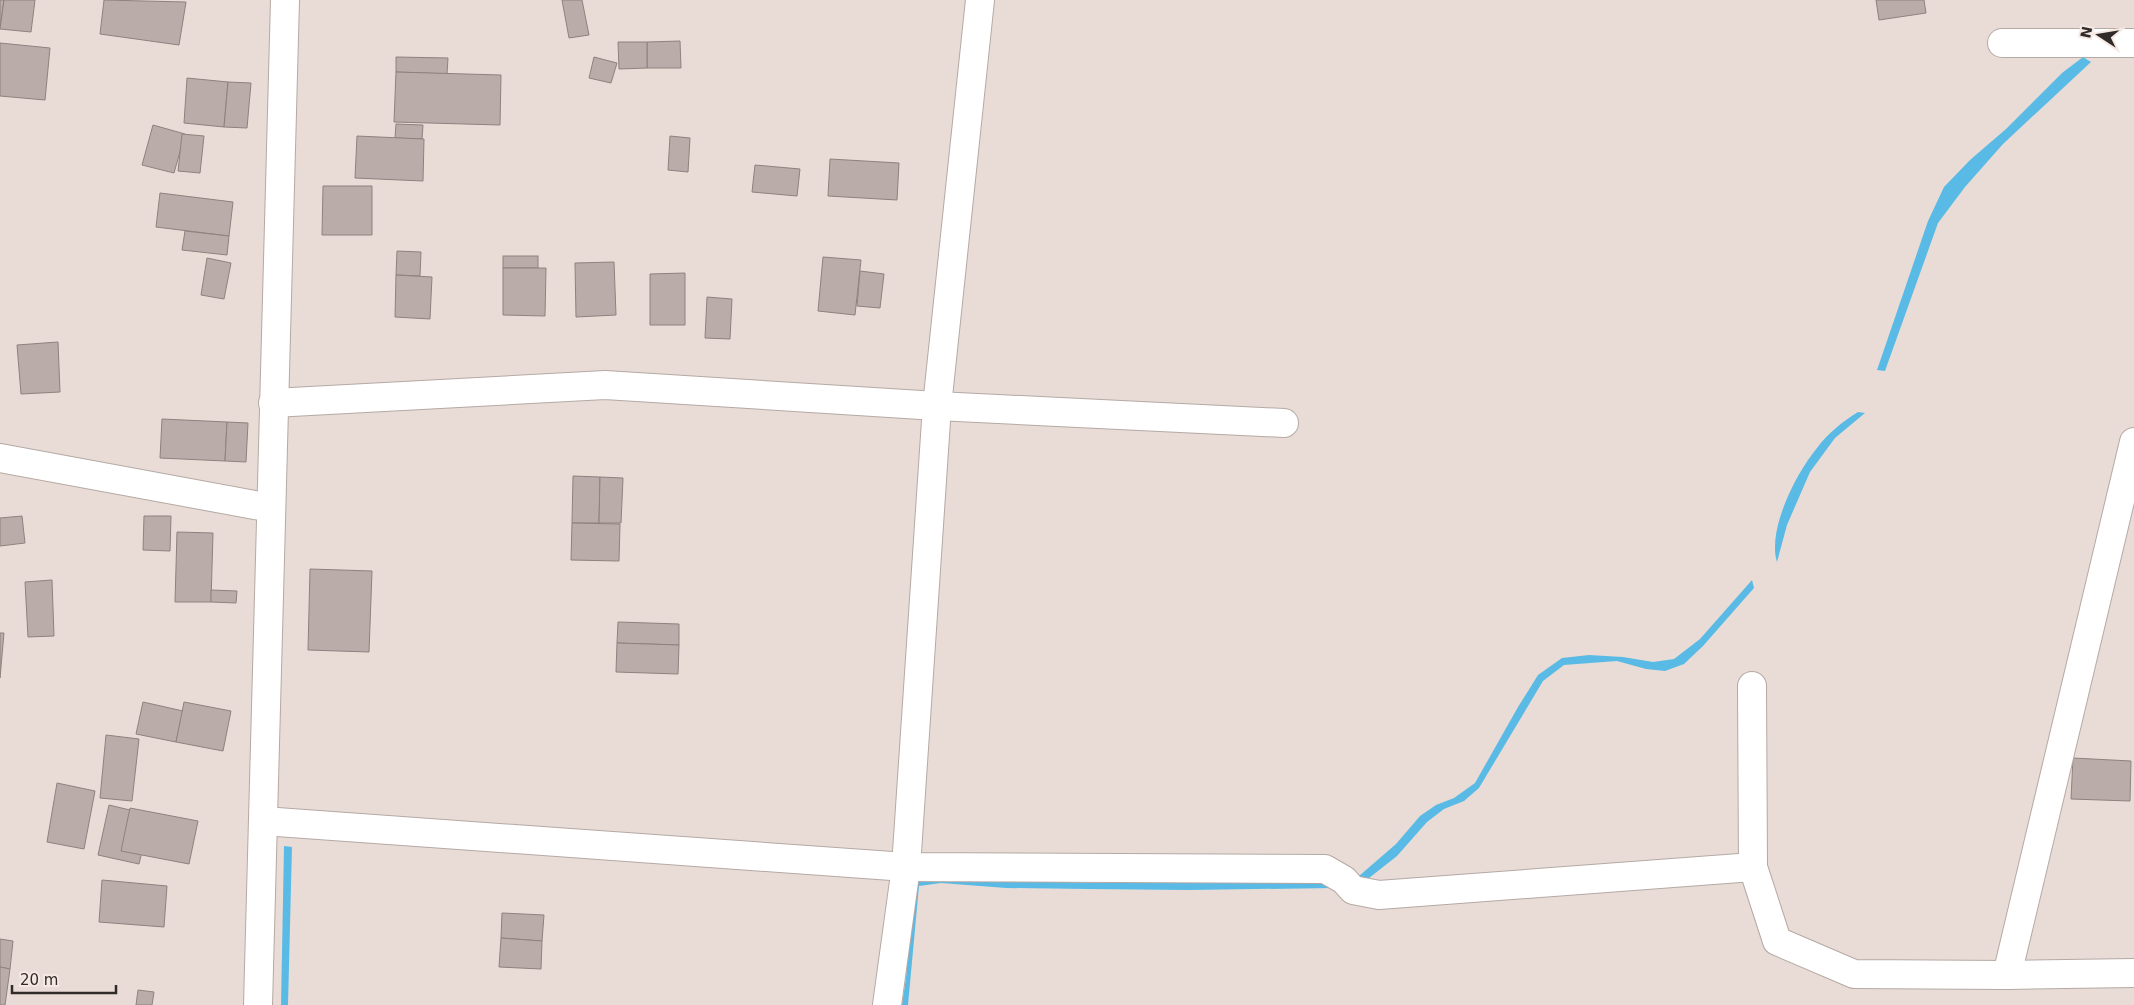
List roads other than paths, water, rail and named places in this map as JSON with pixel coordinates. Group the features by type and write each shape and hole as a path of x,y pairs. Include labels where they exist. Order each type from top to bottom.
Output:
{"street":[{"path":"258,1005 285,0"},
{"path":"887,1005 906,867 937,406 980,0"},
{"path":"2002,43 2134,43"},
{"path":"273,403 605,385 937,406 1284,423"},
{"path":"2007,975 2134,442"},
{"path":"0,458 271,508"},
{"path":"1752,686 1753,867 1777,940 1854,974 2007,975 2134,973"},
{"path":"263,821 906,867 1325,869 1344,880 1353,890 1379,895 1753,867"}],"water":[{"path":"2083,57 2091,62 2003,144 1965,187 1938,223 1885,371 1877,370 1928,221 1944,187 2062,73"},
{"path":"1858,412 1865,413 1835,438 1810,472 1787,525 1777,562 1775,549 1776,534 1780,518 1785,502 1800,472 1826,437"},
{"path":"1752,580 1754,588 1703,646 1684,664 1665,671 1646,669 1617,661 1564,665 1543,681 1479,788 1464,801 1444,809 1427,822 1397,856 1364,882 1359,876 1396,844 1420,816 1436,805 1454,798 1475,783 1538,675 1562,658 1589,655 1623,657 1653,662 1674,659 1700,639"},
{"path":"284,846 292,847 288,1005 281,1005"},
{"path":"914,880 1007,880 1092,883 1330,882 1334,888 1188,890 1006,888 941,883 919,886 908,1005 902,1005"}]}
